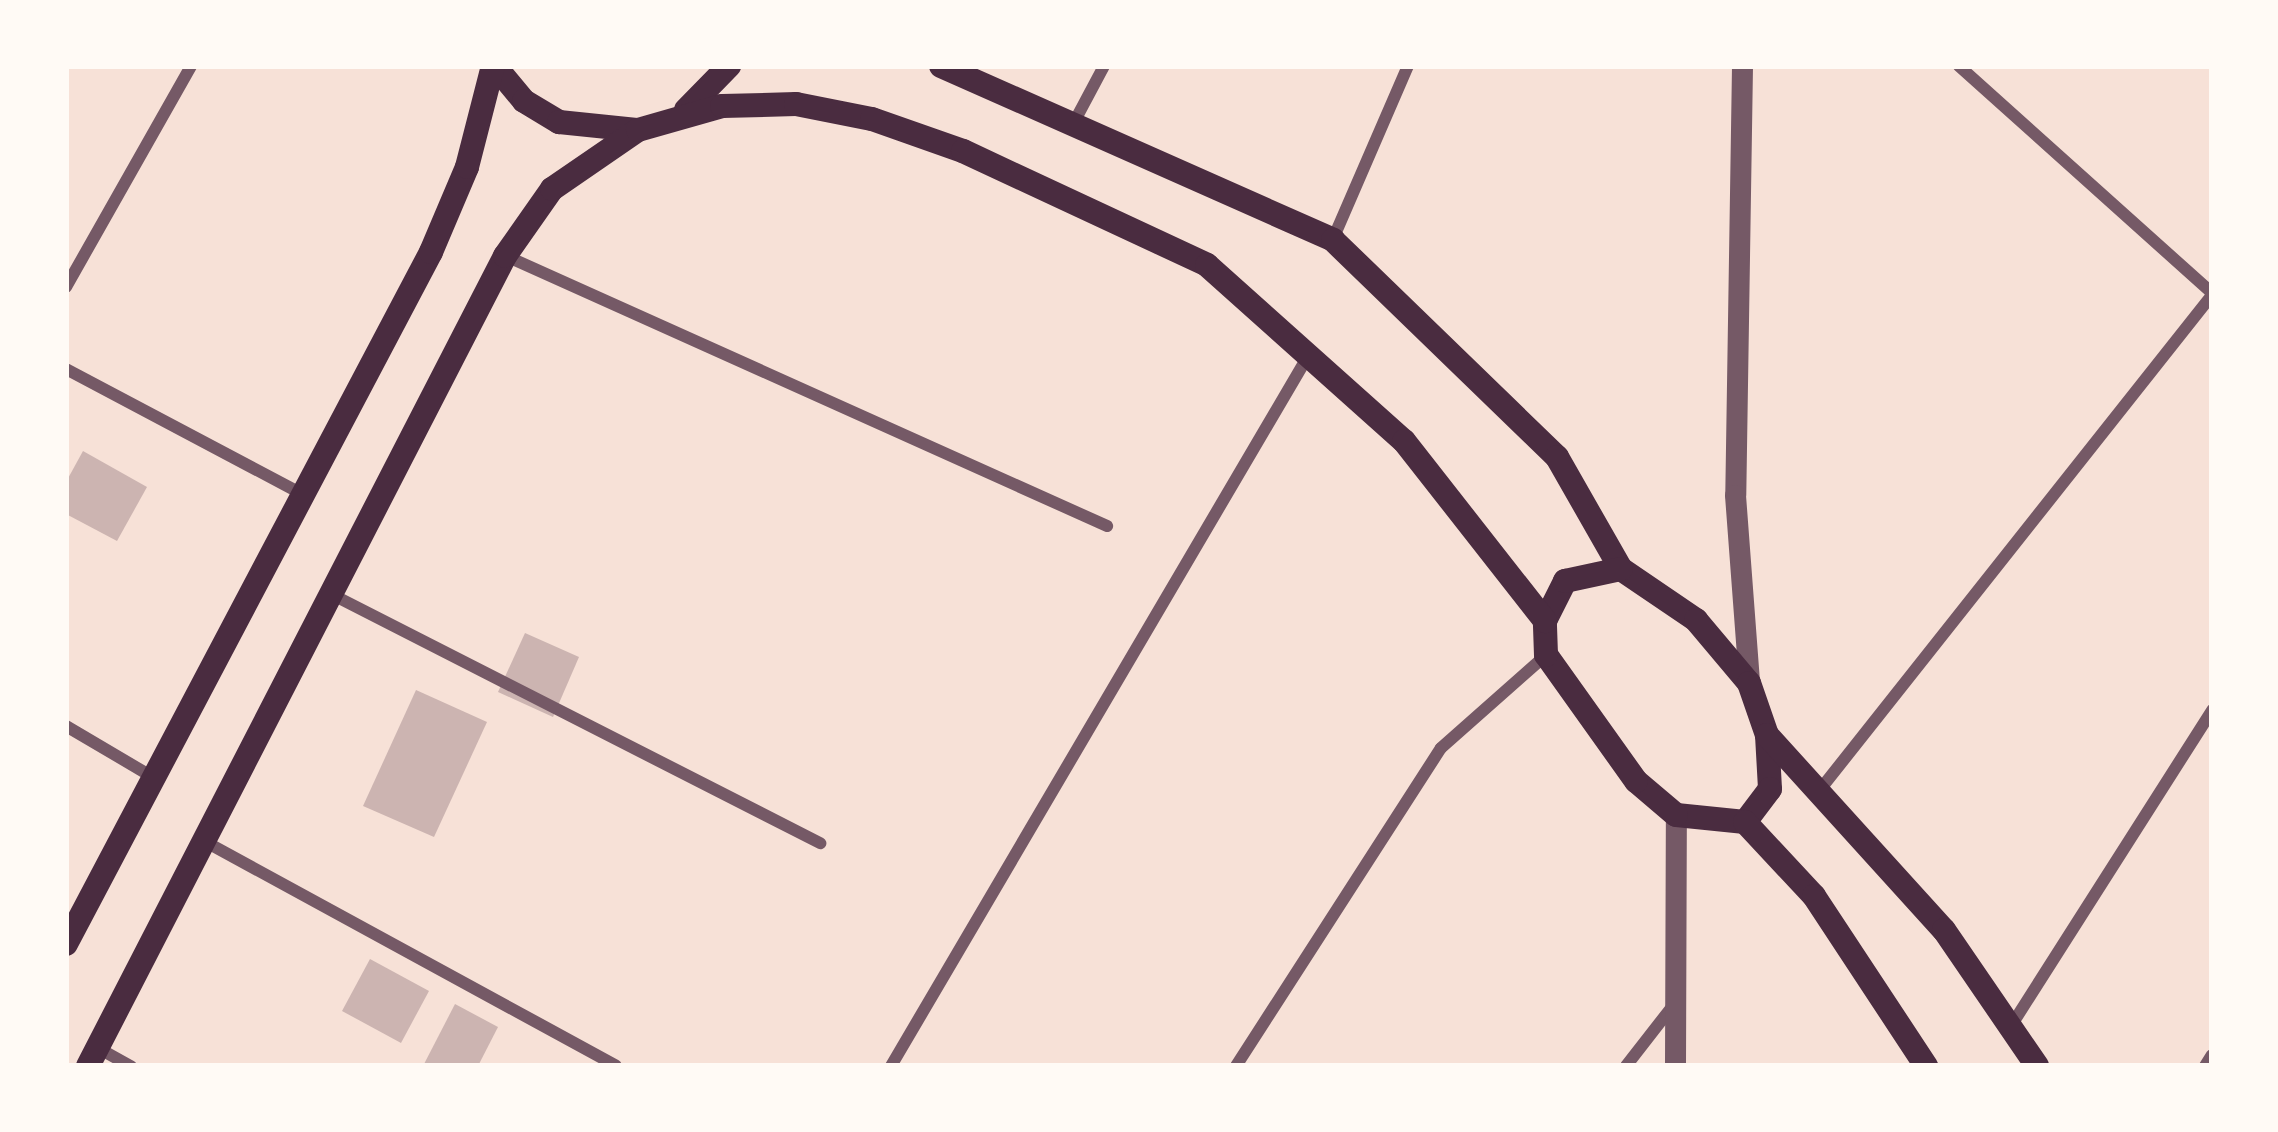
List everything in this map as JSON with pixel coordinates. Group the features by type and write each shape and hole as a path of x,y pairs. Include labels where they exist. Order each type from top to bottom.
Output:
{"main road":[{"path":"92,1057 505,256 552,189 638,130 681,113 729,66"},
{"path":"941,66 974,73 1070,129 1333,240 1557,458 1621,568 1696,620 1749,683 1767,735 1770,789 1745,822"},
{"path":"66,944 431,252 495,68 559,122 638,130 722,106 796,104 872,119 963,151 1208,265 1404,440 1545,621"},
{"path":"1621,568 1565,581 1545,621 1546,655 1636,781 1676,815 1745,822 1814,896 1925,1066"},
{"path":"1767,735 1944,930 2037,1066"}],"street":[{"path":"66,287 191,66"},
{"path":"1070,129 1104,66"},
{"path":"1333,240 1408,66"},
{"path":"1742,66 1735,495 1749,683"},
{"path":"1819,792 2212,294 1959,66"},
{"path":"505,256 1108,526"},
{"path":"891,1066 1309,355"},
{"path":"66,369 305,496"},
{"path":"333,595 820,844"},
{"path":"1236,1066 1441,748 1546,655"},
{"path":"2011,1027 2212,710"},
{"path":"66,726 151,776"},
{"path":"1675,1066 1676,815"},
{"path":"205,842 616,1066"},
{"path":"1626,1066 1676,1001"},
{"path":"2205,1066 2212,1055"},
{"path":"92,1057 131,1066"}],"building":[{"path":"83,451 147,487 117,541 66,514 66,482"},
{"path":"525,633 579,657 553,717 498,692"},
{"path":"416,690 487,722 434,837 363,806"},
{"path":"370,959 429,991 401,1043 342,1011"},
{"path":"455,1004 498,1027 478,1066 423,1066"}]}
